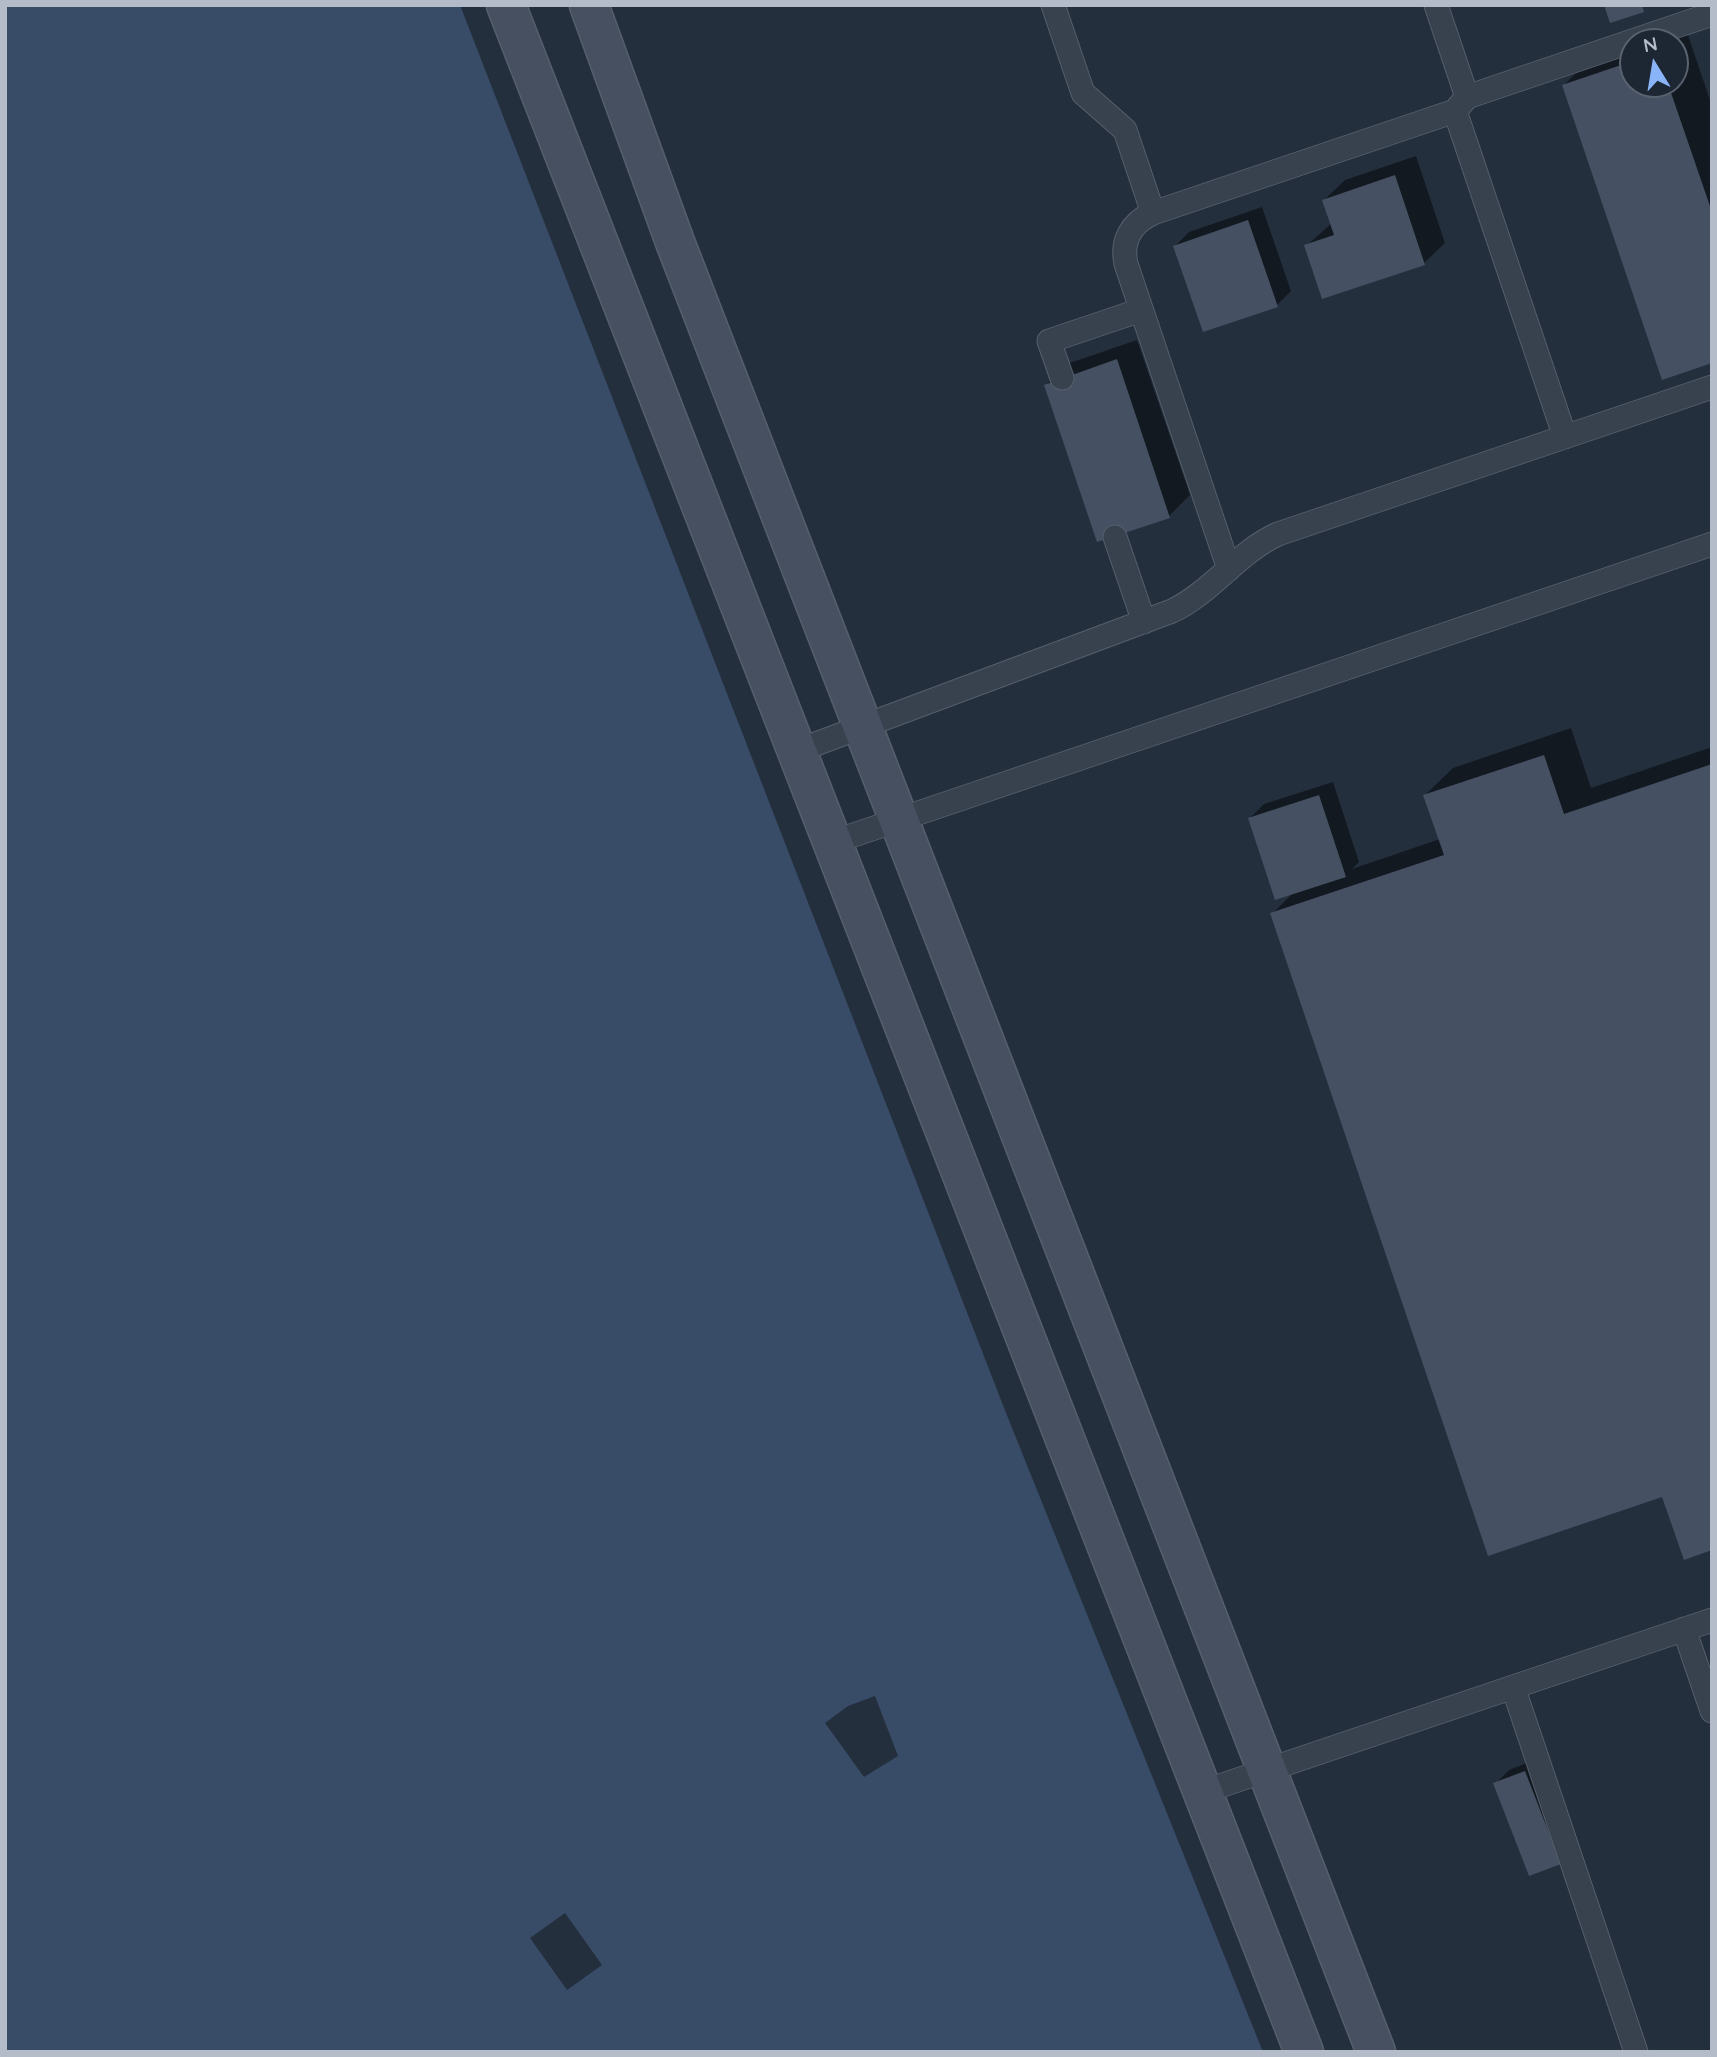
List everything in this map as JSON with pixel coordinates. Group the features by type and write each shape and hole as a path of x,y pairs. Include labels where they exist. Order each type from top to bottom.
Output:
{"street":[{"path":"506,5 1205,1791 1304,2052"},
{"path":"589,5 675,242 1376,2052"}],"lane":[{"path":"1053,5 1083,93 1125,130 1153,213"},
{"path":"1436,5 1461,104 1565,437"},
{"path":"1229,569 1126,264 1125,242 1138,221 1153,213 1712,14"},
{"path":"1062,378 1049,341 1141,310"},
{"path":"797,751 1182,607 1257,546 1279,534 1712,387"},
{"path":"1115,537 1144,621"},
{"path":"832,842 1712,544"},
{"path":"1205,1791 1712,1619"},
{"path":"1684,1629 1712,1711"},
{"path":"1513,1687 1636,2052"}],"water":[{"path":"5,5 460,5 1006,1413 1263,2052 5,2052"}],"pier":[{"path":"875,1696 898,1756 864,1777 825,1723 848,1706"},
{"path":"565,1913 602,1965 567,1990 530,1938"}],"building":[{"path":"1604,5 1642,5 1644,12 1610,23"},
{"path":"1619,66 1619,98 1673,98 1712,212 1712,363 1662,380 1562,85"},
{"path":"1395,175 1425,265 1322,299 1304,245 1334,235 1322,200"},
{"path":"1248,220 1278,307 1203,332 1173,246"},
{"path":"1117,359 1170,518 1097,542 1044,385"},
{"path":"1544,755 1564,814 1712,764 1712,1550 1684,1560 1662,1497 1488,1556 1270,913 1444,855 1423,795"},
{"path":"1319,795 1346,877 1275,900 1248,818"},
{"path":"1525,1771 1561,1864 1529,1876 1493,1783"}]}
